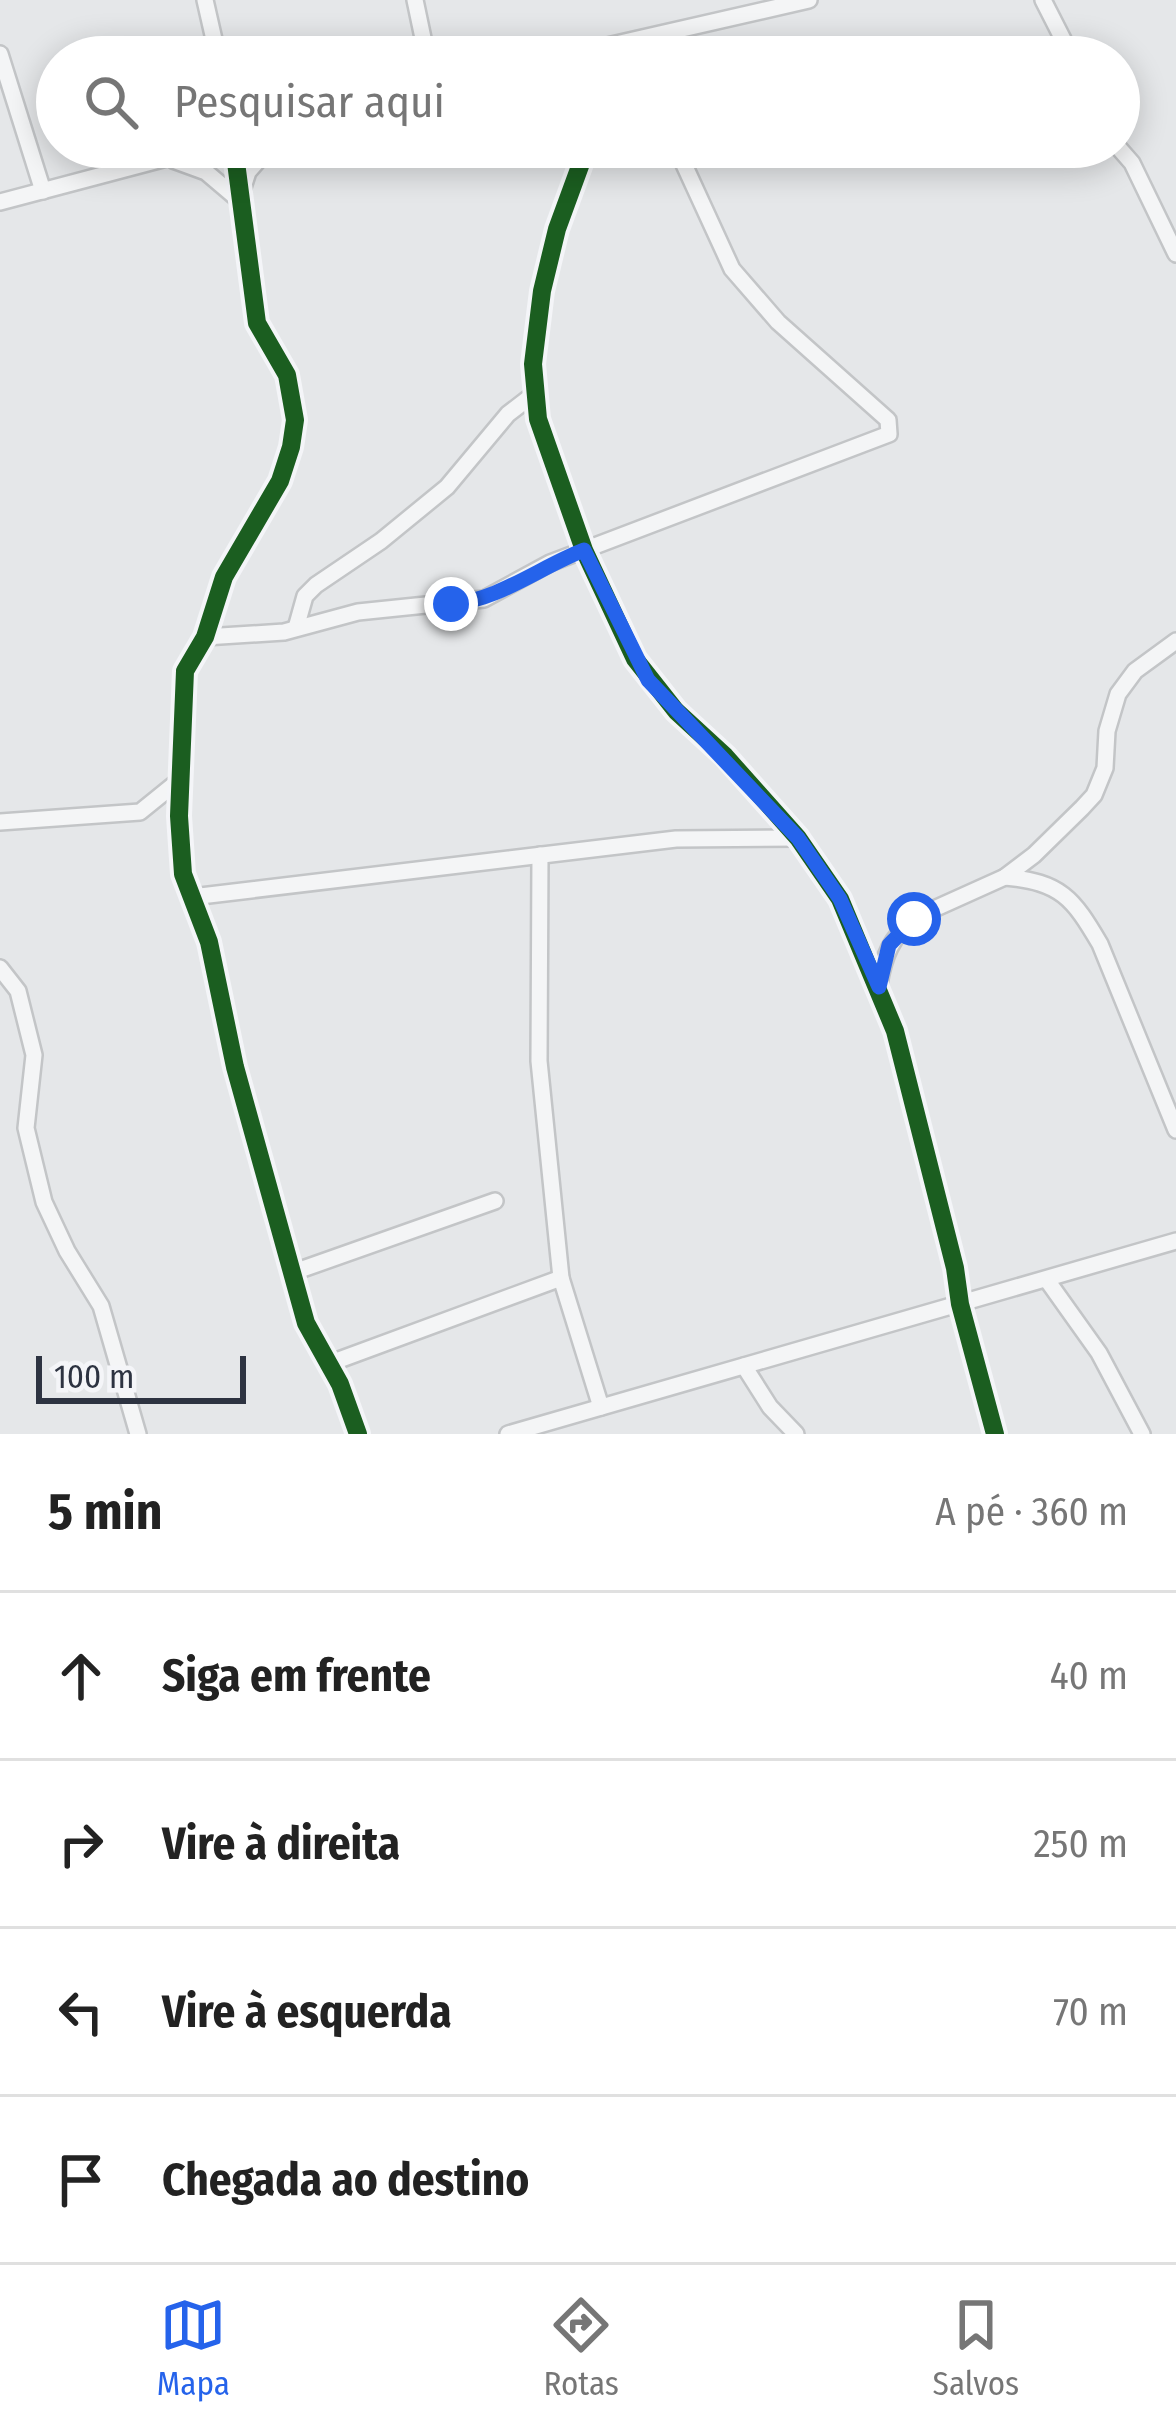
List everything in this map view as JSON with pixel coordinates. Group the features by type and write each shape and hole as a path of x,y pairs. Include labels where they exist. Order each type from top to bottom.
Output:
{"street":[{"path":"205,0 213,36"},
{"path":"415,0 423,36"},
{"path":"721,0 722,20"},
{"path":"676,36 809,0"},
{"path":"1043,0 1061,36"},
{"path":"0,54 43,191"},
{"path":"0,202 134,168"},
{"path":"195,168 238,200"},
{"path":"236,168 257,323 287,375 295,420 280,481 224,577 205,637 191,657 182,687 183,874 209,942 235,1067 306,1323 340,1384 358,1434"},
{"path":"238,200 252,168"},
{"path":"579,168 557,229 535,333 538,418 584,550 648,680 798,838 840,899 879,987 906,1070 956,1268 959,1304 995,1434"},
{"path":"205,637 248,636 358,612 484,599 584,550 884,438 892,430 888,420 778,322 732,269 686,168"},
{"path":"1134,168 1176,254"},
{"path":"296,628 305,596 316,585 447,488 508,414 534,394"},
{"path":"879,987 884,955 901,930 914,919 1005,877 1094,795 1105,768 1107,731 1118,694 1135,671 1176,641"},
{"path":"0,822 140,812 182,778"},
{"path":"192,897 676,839 798,838"},
{"path":"540,855 539,1061 561,1278 601,1407"},
{"path":"1005,877 1034,879 1055,887 1084,918 1100,944 1176,1130"},
{"path":"0,968 18,991 34,1054 26,1128 44,1202 101,1306 137,1434"},
{"path":"294,1273 495,1202"},
{"path":"508,1434 1176,1241"},
{"path":"328,1364 561,1278"},
{"path":"1047,1280 1099,1353 1142,1434"},
{"path":"744,1366 770,1408 796,1434"}],"cycle path":[{"path":"237,168 257,323 287,375 295,420 280,481 224,577 205,637 185,671 179,816 183,874 209,942 235,1067 306,1323 340,1384 358,1434"},
{"path":"579,168 557,229 542,291 533,364 538,419 584,550 635,659 676,711 725,756 798,838 840,899 895,1031 995,1434"}],"route":[{"path":"451,604 484,599 584,550 648,680 755,788 823,871 879,987 889,945 914,919"}]}
